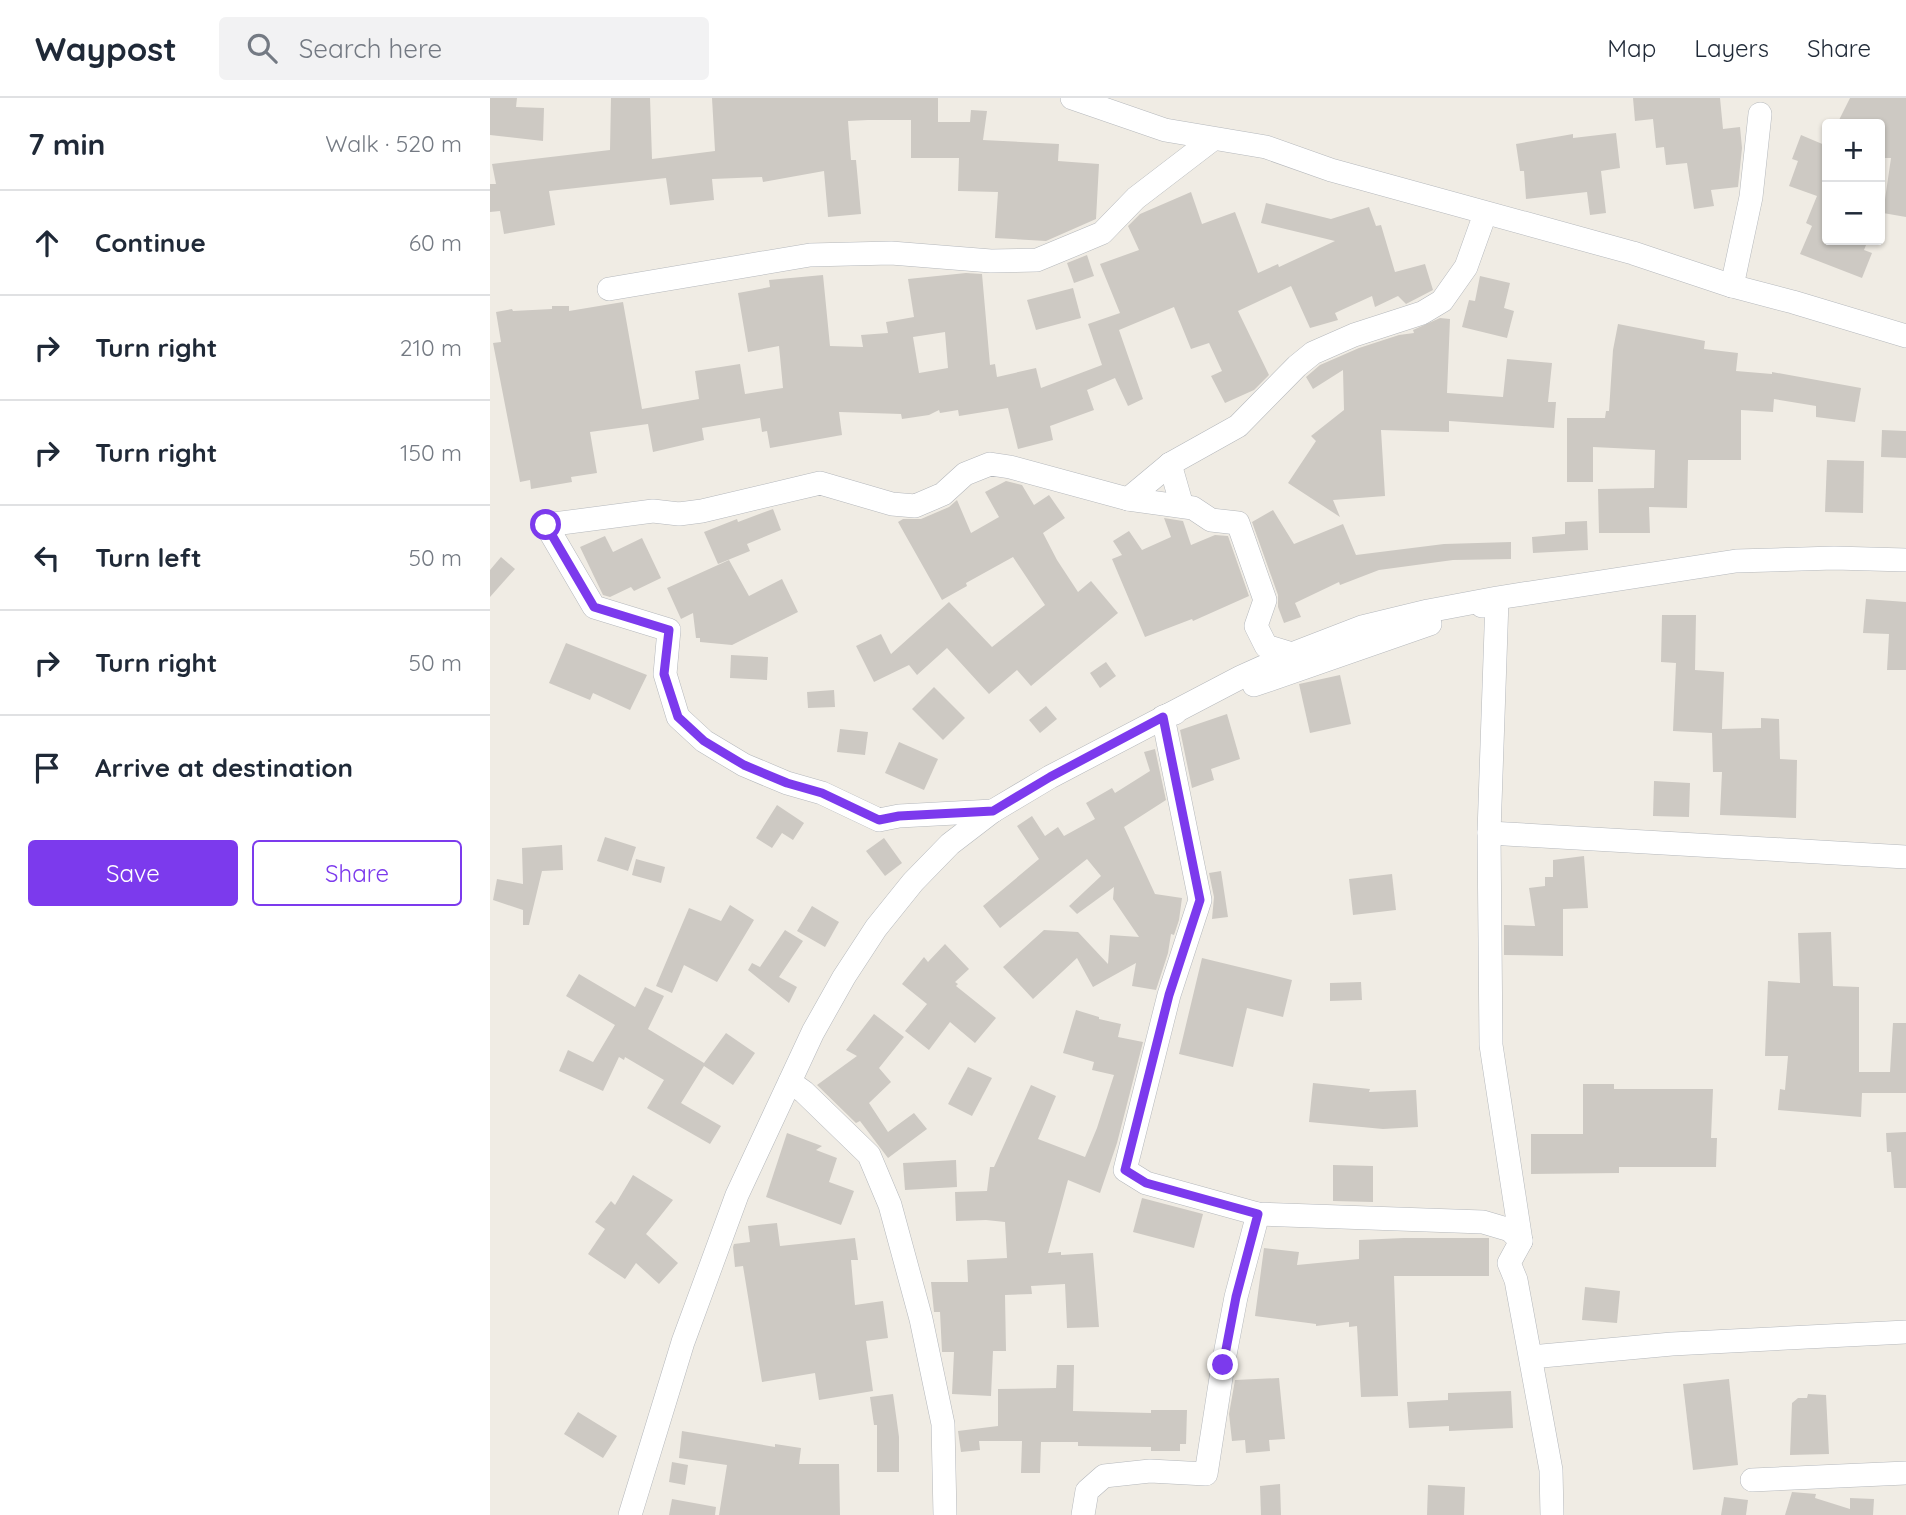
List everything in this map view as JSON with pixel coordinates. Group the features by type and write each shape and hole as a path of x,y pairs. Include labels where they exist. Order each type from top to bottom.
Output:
{"street":[{"path":"1072,98 1165,130 1266,147 1331,170 1633,253 1732,286 1906,335"},
{"path":"1732,286 1751,197 1759,114"},
{"path":"609,289 810,255 891,253 991,261 1037,260 1102,233 1136,198 1213,139"},
{"path":"1128,499 1170,464 1238,426 1313,353 1354,335 1422,313 1442,301 1466,267 1485,214"},
{"path":"993,811 912,815 879,820 822,793 787,783 744,765 704,741 678,717 664,674 669,630 594,607 546,525 653,511 679,514 702,511 820,483 892,504 915,506 943,494 965,474 990,464 1010,467 1128,499 1193,508 1211,520 1238,523 1265,600 1256,626 1266,646 1292,654"},
{"path":"1170,464 1182,506"},
{"path":"630,1515 683,1342 737,1195 844,976 876,928 913,882 950,844 993,811 1050,777 1163,717 1292,654 1362,627 1428,611 1604,580 1736,561 1834,558 1906,560"},
{"path":"1163,717 1497,600 1489,833 1492,1045 1521,1241 1509,1263 1516,1280 1531,1357 1550,1470 1552,1515"},
{"path":"1163,717 1200,900 1169,995 1125,1170 1146,1183 1258,1214 1483,1222 1510,1230 1521,1241"},
{"path":"1489,833 1906,857"},
{"path":"790,1082 804,1092 869,1155 890,1205 920,1319 943,1424 945,1515"},
{"path":"1083,1515 1087,1491 1104,1476 1150,1471 1206,1475 1236,1297 1258,1214"},
{"path":"1531,1357 1672,1344 1906,1332"},
{"path":"1752,1480 1906,1474"}],"building":[{"path":"490,98 517,98 516,107 544,108 543,141 490,135"},
{"path":"611,98 650,98 652,159 715,151 712,98 938,98 938,122 970,122 971,110 987,111 983,140 1059,144 1058,161 1099,164 1096,219 1046,241 995,238 998,192 958,191 959,158 911,158 911,120 868,120 848,121 851,160 856,160 861,214 828,217 824,171 763,182 762,177 712,179 714,200 670,205 666,178 549,191 555,225 504,234 500,211 490,212 490,184 496,184 492,164 610,150"},
{"path":"1633,98 1720,98 1723,129 1740,127 1742,148 1738,187 1711,190 1714,206 1694,209 1687,163 1666,165 1664,147 1656,148 1653,119 1635,121"},
{"path":"1850,98 1906,98 1906,217 1885,213 1891,158 1885,158 1885,119 1840,119"},
{"path":"1616,133 1620,168 1601,171 1606,213 1590,215 1587,192 1526,199 1524,171 1520,171 1516,144 1573,134 1573,138"},
{"path":"1801,135 1822,144 1822,245 1866,245 1864,250 1872,253 1862,278 1800,254 1812,226 1806,223 1817,196 1789,186 1798,161 1792,159"},
{"path":"1191,192 1202,224 1235,212 1258,273 1278,264 1279,267 1335,241 1261,223 1266,203 1331,219 1369,207 1376,226 1381,225 1395,272 1425,264 1433,290 1406,304 1398,296 1375,307 1372,296 1335,313 1338,320 1310,328 1291,286 1238,311 1269,375 1254,390 1225,403 1211,376 1222,371 1209,343 1191,349 1174,307 1119,330 1143,399 1128,406 1115,378 1087,390 1094,410 1050,426 1053,440 1018,449 1008,408 959,416 958,410 940,413 939,410 929,415 902,419 901,414 839,412 842,435 770,448 767,431 762,432 760,418 702,428 704,440 653,452 648,424 590,432 597,473 571,477 572,482 531,489 530,480 520,482 493,343 501,342 496,312 512,309 552,309 552,306 569,306 569,311 623,302 642,409 699,399 695,371 740,364 745,394 783,388 779,346 748,352 738,293 770,287 769,280 823,275 830,346 863,347 861,335 888,333 886,322 914,317 908,279 982,274 990,365 995,364 997,377 1036,368 1041,388 1102,365 1088,324 1120,313 1100,264 1139,250 1128,226 1140,214","holes":["945,332 948,368 919,373 913,337"]},
{"path":"1087,255 1094,276 1074,283 1067,263"},
{"path":"1480,276 1510,283 1504,308 1514,311 1507,338 1462,327 1469,300 1475,301"},
{"path":"1073,288 1081,318 1036,330 1027,300"},
{"path":"1440,318 1450,319 1447,393 1503,397 1507,359 1552,363 1548,402 1556,402 1554,428 1449,421 1449,432 1381,430 1385,496 1333,500 1340,517 1288,483 1316,441 1311,436 1344,410 1343,370 1313,389 1306,377 1320,365 1359,348 1414,333 1413,330"},
{"path":"1618,324 1705,341 1704,349 1738,353 1736,371 1772,372 1861,388 1855,422 1816,417 1816,406 1774,399 1773,412 1741,410 1741,460 1688,460 1687,508 1649,507 1650,533 1599,533 1598,489 1654,488 1655,450 1593,447 1593,482 1567,482 1567,418 1605,418 1606,411 1609,411 1613,350"},
{"path":"1882,430 1906,431 1906,458 1881,457"},
{"path":"1827,460 1864,461 1863,513 1825,512"},
{"path":"1006,481 1022,485 1034,505 1049,495 1065,518 1043,533 1057,560 1078,592 1091,581 1118,613 1031,686 1017,670 989,694 947,648 917,675 909,665 874,682 856,646 881,634 891,654 949,602 992,647 1045,605 1013,557 966,583 967,586 942,600 898,522 903,519 921,519 949,507 957,500 971,533 999,517 985,492"},
{"path":"773,509 781,530 747,544 750,551 718,564 704,532"},
{"path":"1273,510 1294,544 1343,524 1356,555 1444,544 1511,542 1511,559 1453,560 1379,570 1340,585 1339,582 1295,603 1301,617 1284,623 1278,607 1278,595 1252,522"},
{"path":"1164,518 1183,521 1191,545 1215,535 1228,536 1249,596 1193,621 1192,619 1145,637 1112,559 1122,555 1113,541 1129,531 1142,550 1171,537"},
{"path":"1587,521 1588,550 1533,553 1532,537 1565,534 1565,522"},
{"path":"605,536 613,552 642,538 661,578 634,591 631,587 610,597 603,595 580,547"},
{"path":"501,557 515,569 490,597 490,570"},
{"path":"729,560 749,596 782,579 798,612 732,645 700,642 700,638 696,638 693,613 681,619 667,588"},
{"path":"1866,599 1906,602 1906,670 1887,670 1889,634 1863,633"},
{"path":"1662,615 1696,615 1695,670 1724,672 1722,729 1761,728 1761,718 1779,719 1780,759 1797,760 1796,818 1720,815 1722,772 1713,772 1712,733 1673,731 1676,663 1661,662"},
{"path":"566,643 647,675 630,710 593,693 590,700 549,683"},
{"path":"731,655 768,657 767,680 730,678"},
{"path":"1106,662 1116,676 1100,688 1090,673"},
{"path":"1340,675 1351,724 1310,733 1299,684"},
{"path":"934,687 965,718 943,740 912,709"},
{"path":"834,690 835,707 808,708 807,692"},
{"path":"1046,706 1057,719 1040,733 1029,720"},
{"path":"1227,714 1240,759 1211,769 1214,780 1192,788 1180,730"},
{"path":"840,729 868,732 865,755 837,752"},
{"path":"899,742 938,759 924,790 885,773"},
{"path":"1155,749 1166,800 1124,827 1155,894 1182,898 1179,920 1174,935 1171,934 1156,990 1132,986 1136,963 1093,987 1077,958 1033,999 1003,967 1044,930 1078,932 1108,964 1110,935 1139,937 1113,899 1114,887 1077,914 1069,906 1101,876 1087,859 1000,928 983,906 1039,859 1017,826 1032,816 1045,836 1058,827 1064,836 1095,819 1086,803 1112,788 1115,793 1150,771 1144,752"},
{"path":"1654,781 1690,783 1689,817 1653,816"},
{"path":"777,805 804,823 793,840 782,833 772,848 756,838"},
{"path":"605,837 636,847 628,871 597,861"},
{"path":"884,838 902,863 885,876 866,851"},
{"path":"562,845 563,870 542,871 529,925 523,925 523,910 493,900 497,879 523,884 522,848"},
{"path":"1584,856 1588,908 1563,909 1563,956 1504,955 1504,925 1535,926 1529,888 1545,886 1545,877 1553,877 1553,860"},
{"path":"636,859 665,867 661,883 632,875"},
{"path":"1221,871 1228,917 1212,919 1214,897 1209,873"},
{"path":"1392,874 1396,910 1353,915 1349,879"},
{"path":"730,905 754,920 717,982 684,965 672,993 656,986 689,908 721,921"},
{"path":"812,906 839,922 825,947 797,931"},
{"path":"785,930 803,941 779,977 797,987 789,1003 748,970 752,963 760,967"},
{"path":"1831,932 1833,986 1859,987 1859,1072 1890,1072 1893,1023 1906,1023 1906,1093 1862,1093 1861,1117 1778,1110 1780,1089 1785,1090 1788,1056 1765,1056 1768,981 1800,983 1798,933"},
{"path":"945,944 969,969 955,982 958,984 956,986 996,1018 975,1043 950,1022 929,1050 905,1031 927,1004 902,984 924,957 928,962"},
{"path":"1202,958 1292,980 1283,1017 1247,1008 1233,1067 1179,1054"},
{"path":"579,974 635,1007 645,987 664,996 648,1029 704,1063 726,1033 755,1053 733,1085 704,1066 681,1103 721,1126 710,1144 647,1108 664,1080 625,1057 624,1060 619,1057 603,1091 559,1071 568,1050 593,1062 615,1025 566,996"},
{"path":"1361,982 1362,1000 1330,1001 1330,983"},
{"path":"1076,1010 1121,1024 1118,1037 1143,1042 1117,1143 1100,1193 1068,1180 1048,1253 1093,1253 1099,1327 1067,1328 1065,1284 1031,1286 1032,1294 1005,1295 1006,1351 993,1351 991,1396 952,1394 954,1352 942,1352 940,1312 934,1312 931,1282 968,1282 967,1260 1007,1258 1005,1222 956,1221 955,1192 987,1191 990,1167 994,1167 1031,1085 1056,1096 1038,1139 1085,1157 1114,1075 1092,1070 1094,1062 1063,1053"},
{"path":"874,1014 904,1037 879,1068 891,1082 869,1103 888,1132 914,1113 927,1129 888,1158 860,1121 856,1123 817,1085 857,1056 846,1050"},
{"path":"968,1067 992,1078 972,1116 948,1104"},
{"path":"1313,1083 1370,1089 1369,1092 1416,1090 1418,1127 1383,1129 1309,1122"},
{"path":"1583,1084 1614,1084 1614,1089 1713,1089 1711,1138 1717,1138 1716,1167 1619,1167 1619,1173 1531,1174 1531,1134 1583,1134"},
{"path":"1906,1132 1906,1188 1894,1188 1891,1152 1887,1152 1886,1133"},
{"path":"787,1133 822,1146 816,1150 837,1158 829,1182 854,1191 841,1225 766,1197"},
{"path":"956,1160 957,1187 905,1190 903,1163"},
{"path":"1333,1165 1373,1166 1373,1202 1333,1201"},
{"path":"633,1175 673,1200 646,1234 678,1263 659,1284 636,1263 625,1279 588,1254 605,1229 595,1222 611,1201 615,1205"},
{"path":"1142,1198 1203,1214 1194,1248 1133,1232"},
{"path":"777,1223 780,1246 855,1238 858,1260 851,1260 855,1305 883,1301 888,1338 866,1341 873,1391 819,1400 815,1373 762,1382 743,1266 735,1267 733,1247 734,1244 750,1242 748,1226"},
{"path":"1489,1238 1489,1276 1394,1276 1398,1396 1361,1397 1357,1326 1349,1327 1349,1322 1316,1326 1255,1316 1264,1248 1299,1252 1297,1265 1359,1259 1359,1240"},
{"path":"1585,1287 1620,1291 1617,1323 1582,1320"},
{"path":"1057,1365 1074,1365 1073,1411 1151,1413 1151,1410 1187,1410 1186,1444 1180,1444 1180,1451 1151,1451 1151,1447 1078,1446 1078,1442 1041,1442 1040,1473 1021,1473 1022,1441 979,1441 980,1450 961,1452 958,1431 998,1426 998,1389 1056,1388"},
{"path":"1279,1378 1285,1439 1269,1440 1270,1451 1246,1453 1245,1440 1232,1441 1229,1414 1235,1380"},
{"path":"1729,1379 1738,1465 1693,1470 1683,1384"},
{"path":"1511,1391 1513,1428 1449,1431 1449,1426 1409,1428 1407,1402 1448,1400 1448,1393"},
{"path":"893,1394 899,1437 899,1472 877,1472 877,1425 874,1425 870,1397"},
{"path":"1808,1394 1826,1395 1829,1454 1790,1455 1792,1403 1798,1398 1807,1398"},
{"path":"578,1412 617,1436 603,1458 564,1434"},
{"path":"682,1431 775,1447 775,1444 801,1448 799,1464 839,1464 840,1515 719,1515 727,1465 679,1458"},
{"path":"672,1462 688,1465 685,1485 669,1482"},
{"path":"1280,1484 1281,1515 1261,1515 1260,1486"},
{"path":"1428,1485 1465,1487 1464,1515 1427,1515"},
{"path":"1792,1492 1816,1494 1815,1498 1850,1509 1850,1498 1874,1499 1873,1515 1785,1515"},
{"path":"1724,1497 1748,1500 1746,1515 1721,1515"},
{"path":"672,1499 716,1507 715,1515 669,1515"}],"route":[{"path":"546,525 594,607 669,630 664,674 678,717 704,741 744,765 787,783 822,793 868,817 879,820 899,816 993,811 1050,777 1163,717 1200,900 1169,995 1125,1170 1146,1183 1258,1214 1236,1297 1223,1365"}]}
